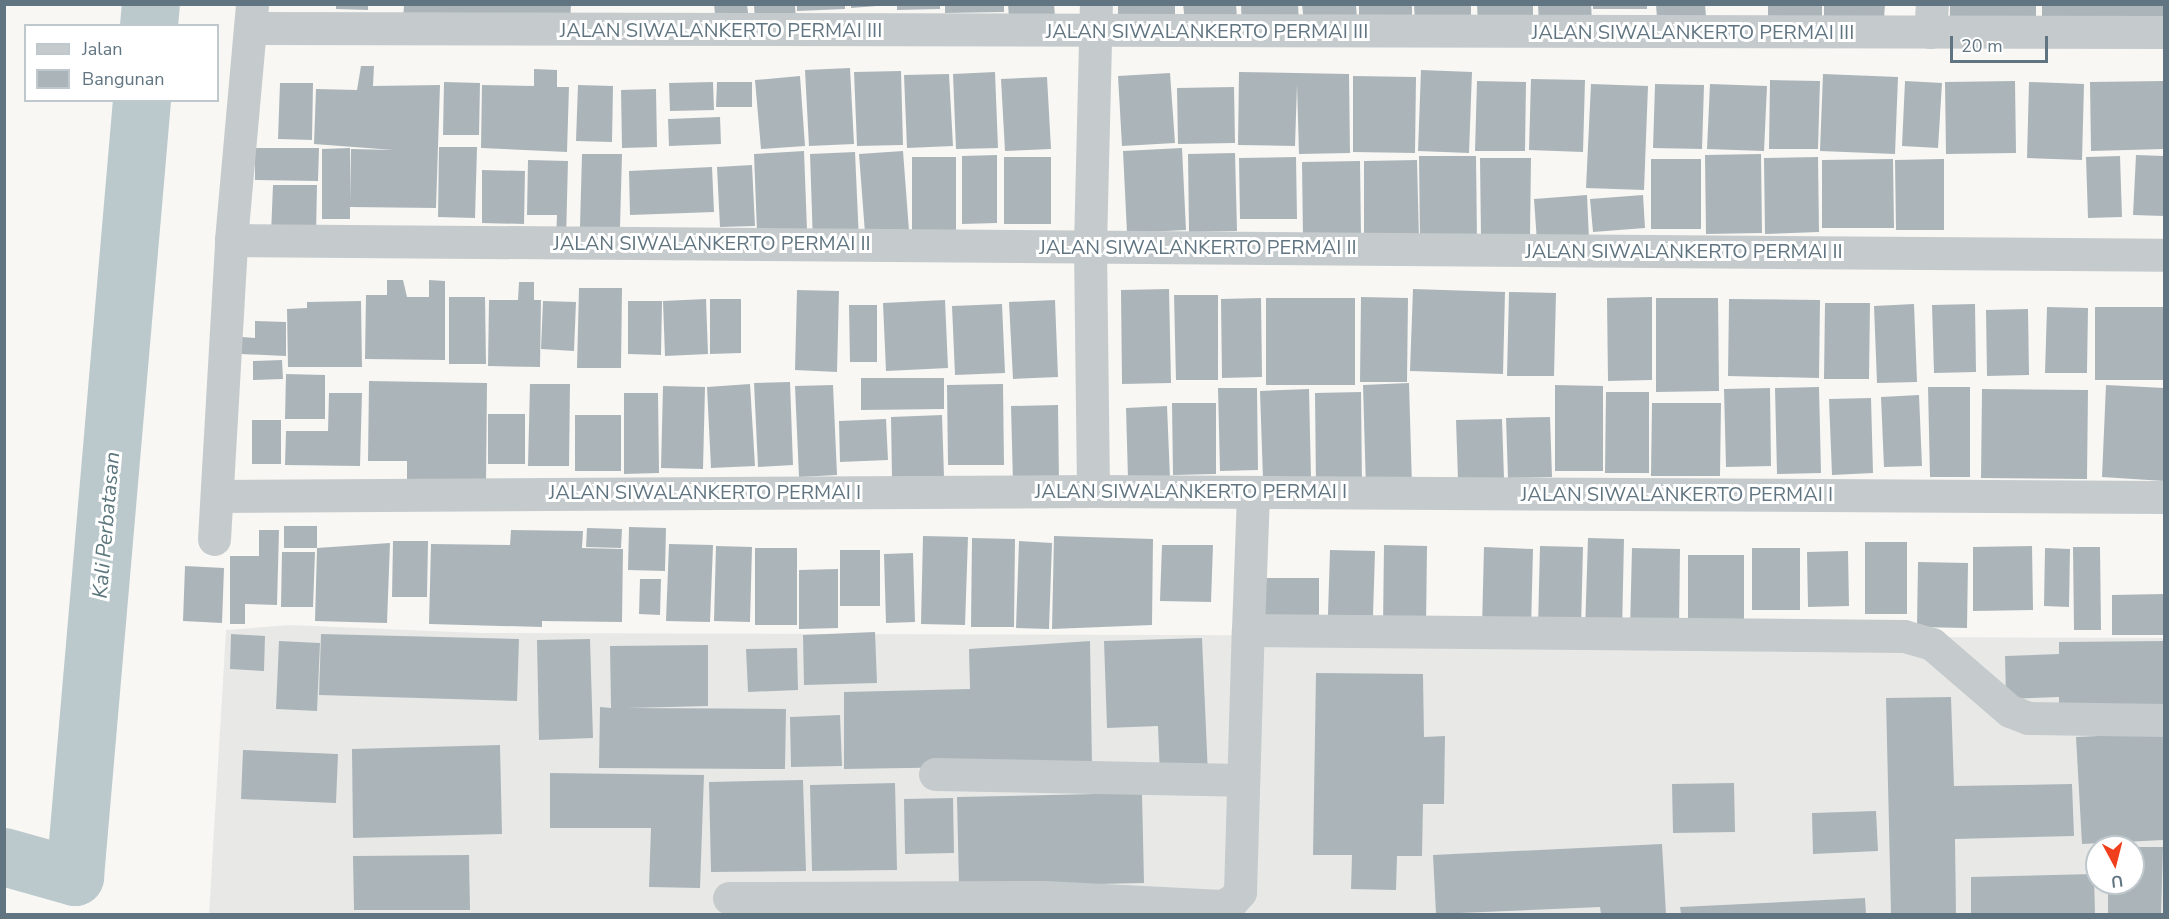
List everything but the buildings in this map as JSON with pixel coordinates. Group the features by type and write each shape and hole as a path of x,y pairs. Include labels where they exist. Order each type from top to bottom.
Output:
{"street":[{"name":"JALAN SIWALANKERTO PERMAI III","path":"251,16 1931,18 2164,32"},
{"path":"214,539 231,240 251,16"},
{"path":"1093,491 1090,246 1096,18"},
{"name":"JALAN SIWALANKERTO PERMAI II","path":"231,240 2164,255"},
{"name":"JALAN SIWALANKERTO PERMAI I","path":"217,496 1093,491 2164,497"},
{"path":"729,898 1044,897 1222,906 1239,892 1253,492"},
{"path":"1248,630 1904,636 1932,644 2010,711 2028,718 2164,720"},
{"path":"935,774 1242,780"}],"shaded area":[{"path":"290,625 480,633 2164,638 2164,914 209,914 226,630"}],"waterway":[{"name":"Kali Perbatasan","path":"149,24 151,4"},
{"name":"Kali Perbatasan","path":"4,857 75,877 142,102"}]}
